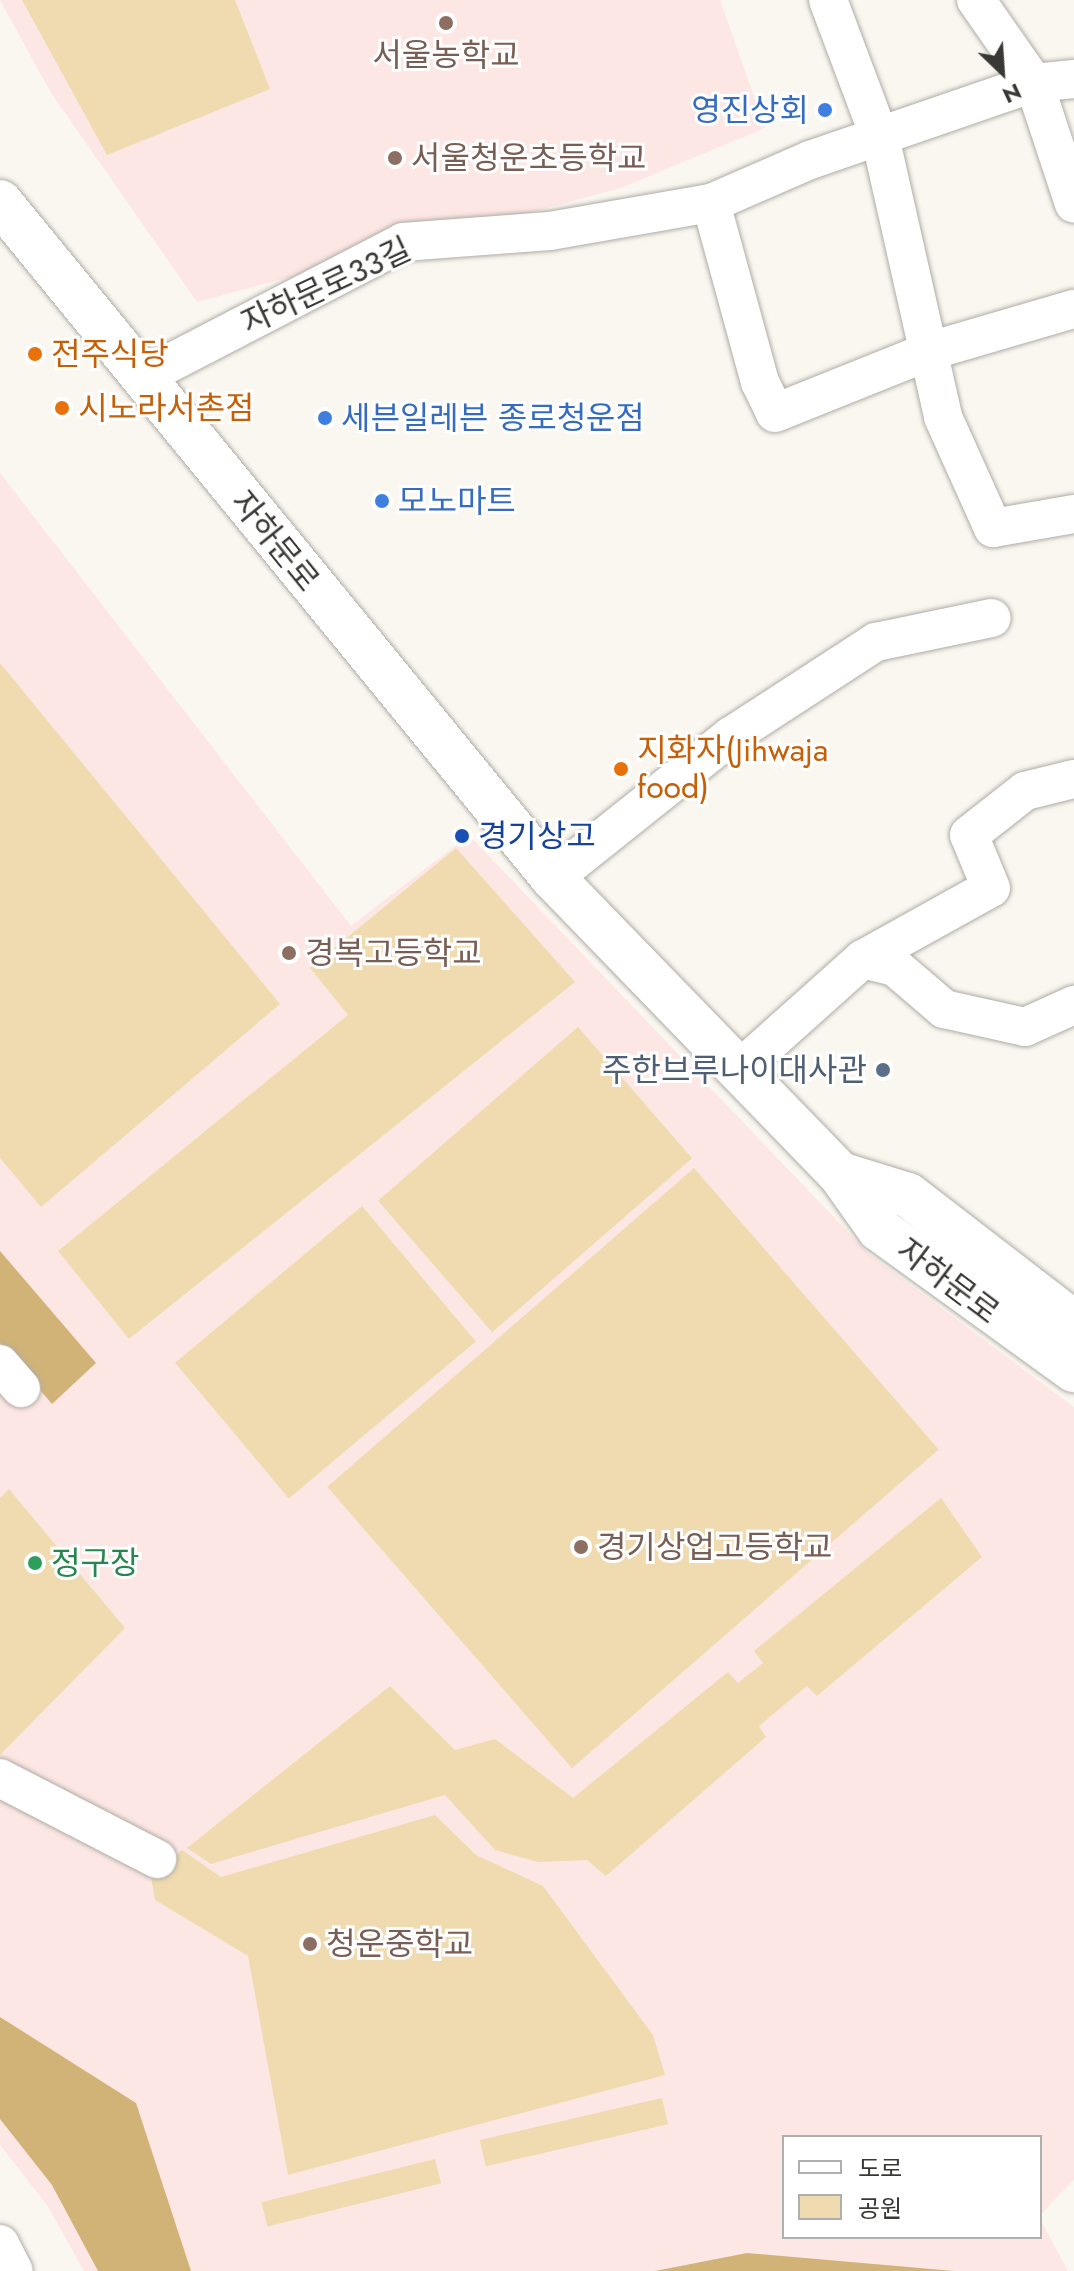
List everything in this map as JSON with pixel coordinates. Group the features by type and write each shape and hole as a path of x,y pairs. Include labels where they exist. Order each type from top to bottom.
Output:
{"main road":[{"name":"자하문로","path":"0,202 553,878 741,1068 840,1174 879,1229 1074,1370"},
{"name":"자하문로","path":"840,1174 908,1195 1074,1323"}],"street":[{"path":"828,0 881,141 943,417 993,528 1074,514"},
{"path":"976,0 1034,83 1074,204"},
{"name":"자하문로33길","path":"141,378 403,242 550,231 711,203 810,160 881,141 1034,83 1074,79"},
{"path":"711,203 760,382 775,413 930,351 1074,309"},
{"path":"553,878 731,736 876,642 992,618"},
{"path":"741,1068 863,959 991,888 969,835 1025,791 1074,779"},
{"path":"863,959 895,967 944,1009 1025,1027 1074,1005"},
{"path":"0,1778 157,1859"},
{"path":"0,2244 14,2271"}],"shaded area":[{"name":"서울청운초등학교","path":"0,0 720,0 765,128 621,188 197,302 51,93"},
{"path":"0,473 351,926 469,835 869,1254 1074,1407 1074,2180 1042,2213 1042,2135 782,2135 782,2239 1042,2239 1042,2223 1068,2271 84,2271 47,2205 0,2145"},
{"path":"0,1251 96,1363 52,1404 0,1343"},
{"path":"0,2017 136,2103 191,2271 98,2271 52,2185 0,2119"},
{"path":"747,2253 954,2271 655,2271"}],"green space":[{"path":"22,0 235,0 270,89 107,155"},
{"path":"0,663 280,1004 41,1207 0,1158"},
{"path":"456,848 575,982 129,1339 58,1251 348,1015 310,968"},
{"path":"578,1027 692,1158 492,1332 378,1201"},
{"path":"694,1168 939,1450 572,1768 327,1487"},
{"path":"362,1206 476,1342 289,1498 175,1363"},
{"name":"정구장","path":"9,1489 125,1628 0,1755 0,1498"},
{"path":"941,1498 982,1557 817,1696 807,1686 759,1726 766,1737 606,1876 587,1860 538,1862 495,1850 445,1795 211,1864 187,1848 390,1686 455,1750 495,1739 573,1798 728,1672 738,1683 763,1663 754,1651"},
{"path":"435,1815 476,1855 543,1886 653,2035 665,2075 288,2175 248,1956 155,1900 151,1877 182,1850 221,1877"},
{"path":"662,2098 668,2124 486,2166 480,2140"},
{"path":"435,2159 441,2183 267,2227 261,2202"}],"place":[{"name":"서울농학교","path":"446,23"},
{"name":"영진상회","path":"825,110"},
{"name":"서울청운초등학교","path":"395,158"},
{"name":"전주식당","path":"35,354"},
{"name":"시노라서촌점","path":"62,408"},
{"name":"세븐일레븐 종로청운점","path":"325,418"},
{"name":"모노마트","path":"382,501"},
{"name":"지화자(Jihwaja food)","path":"621,769"},
{"name":"경기상고","path":"462,836"},
{"name":"경복고등학교","path":"289,953"},
{"name":"주한브루나이대사관","path":"883,1070"},
{"name":"경기상업고등학교","path":"581,1547"},
{"name":"정구장","path":"35,1563"},
{"name":"청운중학교","path":"310,1944"}]}
